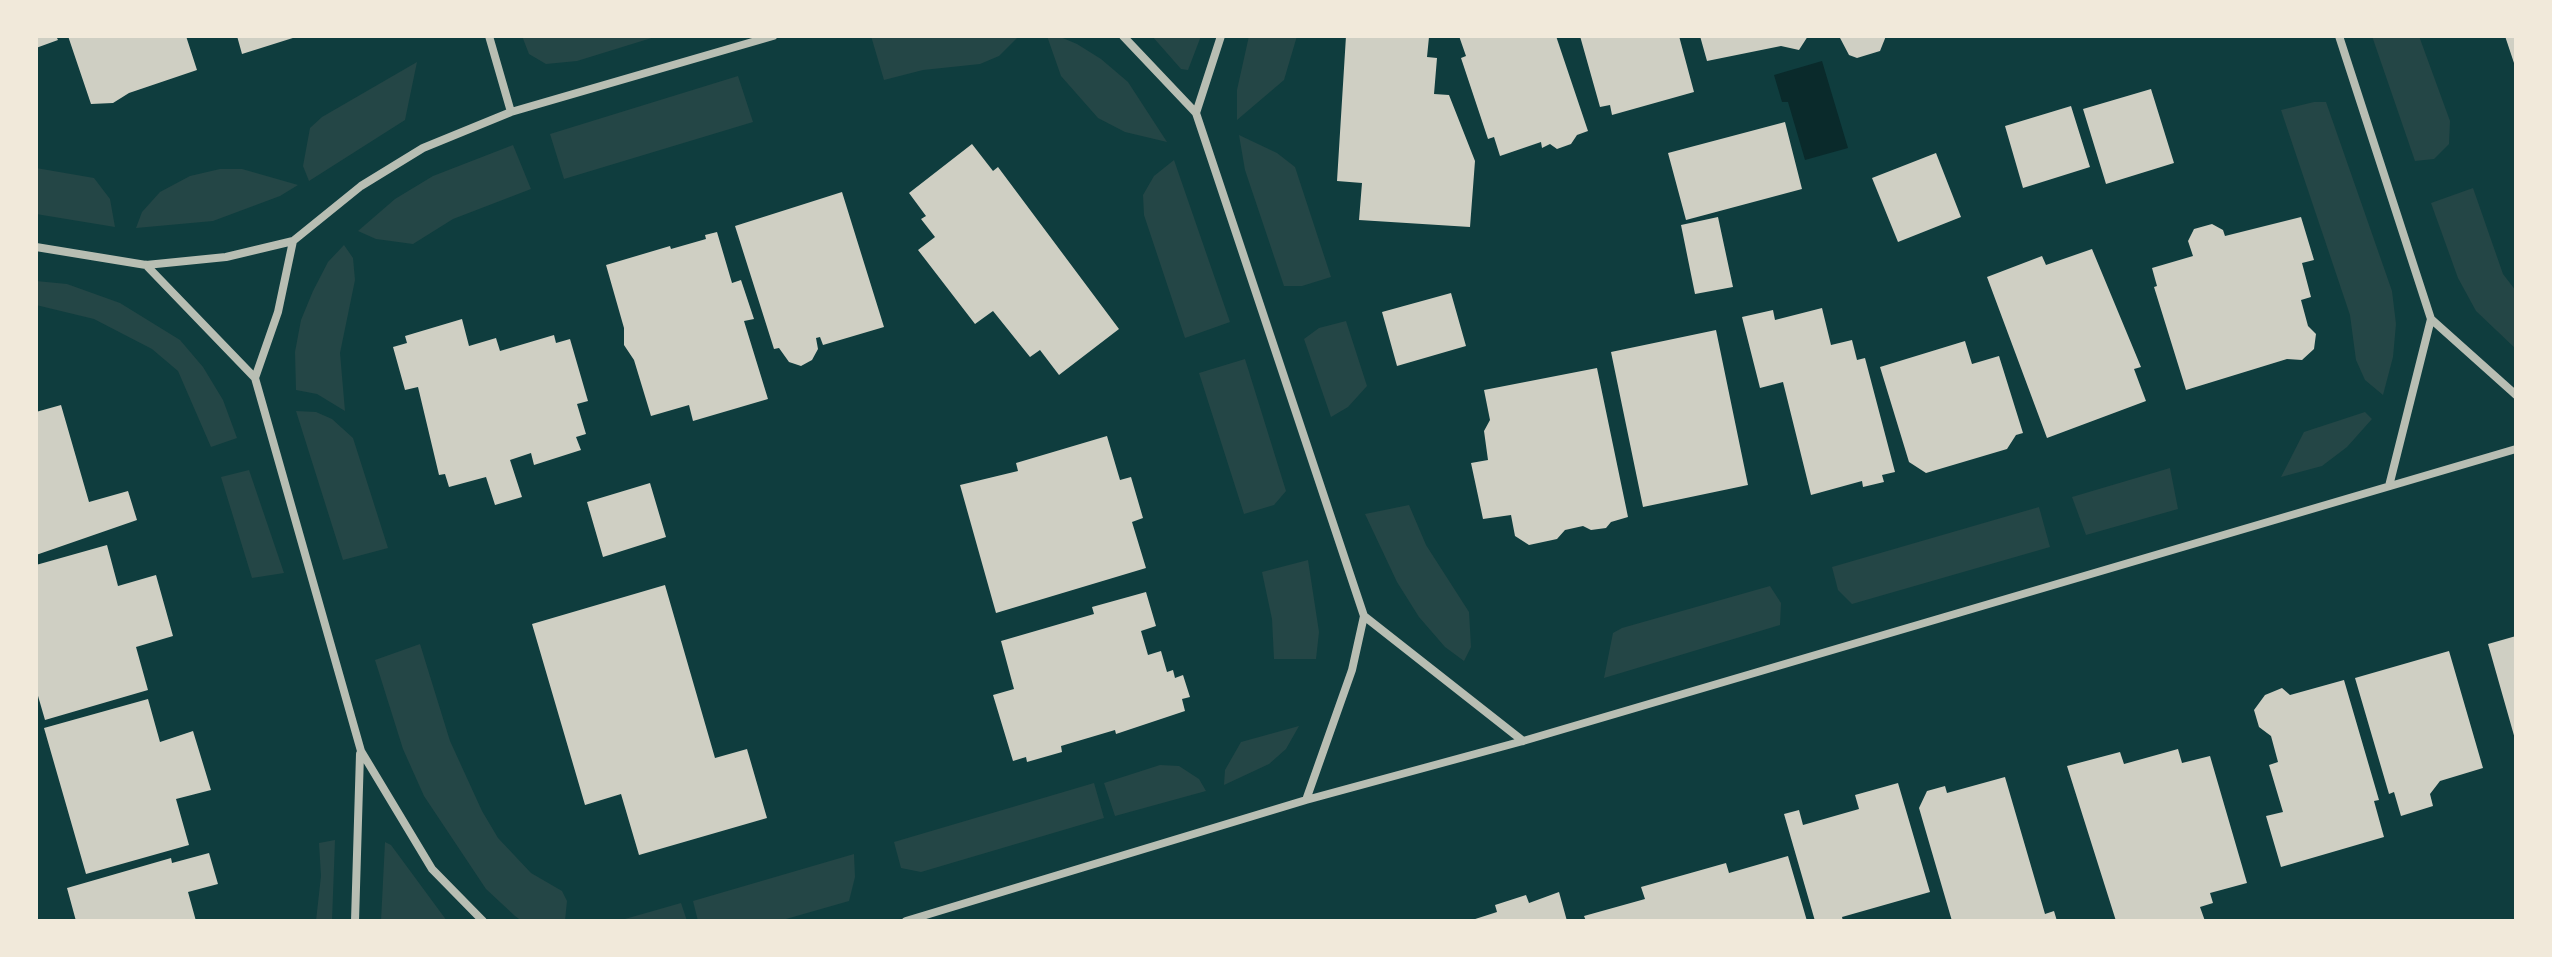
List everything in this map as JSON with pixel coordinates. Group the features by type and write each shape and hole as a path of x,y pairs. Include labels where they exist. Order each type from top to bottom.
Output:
{"street":[{"path":"489,36 511,112"},
{"path":"36,247 146,265 226,257 293,241 361,186 423,148 511,112 773,36"},
{"path":"1123,36 1196,113 1364,616 1352,670 1306,800"},
{"path":"1196,113 1221,36"},
{"path":"2339,36 2431,319 2516,395"},
{"path":"255,378 278,312 293,241"},
{"path":"146,265 255,378 361,751 432,869 483,921"},
{"path":"2389,486 2431,319"},
{"path":"906,921 1306,800 1523,741 2516,449"},
{"path":"1364,616 1523,741"},
{"path":"355,921 361,751"}],"shaded area":[{"path":"522,36 658,36 577,61 546,64 529,54"},
{"path":"871,36 1019,36 999,56 980,64 923,70 884,80"},
{"path":"1047,36 1058,36 1077,44 1128,82 1167,142 1125,132 1098,118 1061,76"},
{"path":"1152,36 1201,36 1188,70 1181,69"},
{"path":"1249,36 1297,36 1284,80 1237,120 1237,90"},
{"path":"2372,36 2419,36 2450,121 2449,144 2434,159 2415,161"},
{"path":"1822,61 1848,148 1805,160 1788,102 1782,102 1774,75"},
{"path":"417,62 405,120 309,181 303,166 310,128 322,117"},
{"path":"738,76 753,122 564,179 550,134"},
{"path":"2326,102 2392,291 2396,324 2393,357 2383,395 2365,380 2356,360 2350,315 2281,110"},
{"path":"1239,135 1277,153 1295,167 1331,277 1302,286 1284,286 1245,170"},
{"path":"513,145 531,189 453,219 413,244 376,239 358,231 395,199 433,176"},
{"path":"1174,160 1230,322 1185,338 1144,215 1143,195 1154,176"},
{"path":"36,168 94,178 110,199 115,227 36,214"},
{"path":"220,169 242,169 298,185 280,196 213,221 136,228 142,212 160,192 190,176"},
{"path":"2473,188 2503,274 2516,291 2516,349 2476,311 2458,278 2431,203"},
{"path":"344,245 353,258 355,280 340,353 345,411 317,394 296,390 295,352 301,320 313,291 328,262"},
{"path":"36,281 67,284 120,303 180,340 203,367 223,400 237,438 211,447 178,371 152,349 94,319 36,305"},
{"path":"1346,321 1367,386 1348,407 1331,417 1304,339 1319,328"},
{"path":"1245,359 1286,491 1274,505 1244,514 1199,373"},
{"path":"296,411 316,412 332,419 353,438 388,548 343,560"},
{"path":"2365,412 2372,419 2347,447 2322,466 2281,477 2304,432"},
{"path":"2170,468 2178,509 2086,535 2072,497"},
{"path":"249,470 284,573 252,578 221,477"},
{"path":"1409,505 1426,545 1469,612 1471,647 1464,661 1445,647 1419,617 1397,582 1365,514"},
{"path":"2039,507 2050,547 1852,604 1838,590 1832,567"},
{"path":"1308,560 1319,632 1316,659 1274,659 1272,619 1262,572"},
{"path":"1770,586 1781,603 1780,625 1604,678 1613,633 1622,628"},
{"path":"420,644 450,741 482,811 498,838 531,873 562,891 567,901 565,921 522,921 515,916 486,889 424,796 403,749 375,660"},
{"path":"1299,726 1286,749 1269,764 1224,785 1225,770 1241,742"},
{"path":"1160,765 1179,766 1199,779 1206,791 1115,816 1104,783"},
{"path":"1094,783 1104,818 921,872 901,868 894,842"},
{"path":"335,840 332,921 316,921 321,876 319,843"},
{"path":"385,842 391,845 447,921 381,921"},
{"path":"854,854 855,877 849,901 779,921 698,921 693,901"},
{"path":"681,903 687,921 618,921"}],"building":[{"path":"36,36 56,36 58,40 36,48"},
{"path":"68,36 186,36 197,70 129,93 113,103 91,104"},
{"path":"237,36 296,36 296,37 242,54"},
{"path":"1346,36 1429,37 1427,57 1437,58 1434,94 1449,95 1475,161 1470,227 1359,220 1362,183 1337,181"},
{"path":"1459,36 1556,36 1588,131 1577,135 1571,144 1557,149 1550,144 1542,148 1541,142 1500,156 1494,137 1488,139 1461,58 1466,56"},
{"path":"1580,36 1679,36 1694,92 1612,115 1610,105 1600,107"},
{"path":"1700,36 1808,36 1799,50 1781,46 1707,61"},
{"path":"1839,36 1886,36 1880,51 1857,58 1849,55"},
{"path":"2505,36 2516,36 2516,66 2515,66"},
{"path":"2151,89 2174,163 2106,184 2083,109"},
{"path":"2071,106 2090,167 2023,188 2005,126"},
{"path":"1785,122 1802,189 1686,220 1668,153"},
{"path":"972,144 993,171 998,167 1119,329 1059,375 1040,350 1030,357 993,311 975,324 918,250 935,237 921,219 926,216 909,193"},
{"path":"1936,153 1961,217 1898,242 1872,178"},
{"path":"842,192 884,327 823,345 820,337 816,338 818,349 812,360 801,366 789,362 779,348 774,349 735,226"},
{"path":"1718,217 1733,287 1695,294 1681,225"},
{"path":"2301,217 2314,260 2302,263 2311,297 2301,300 2308,326 2316,334 2314,349 2302,360 2287,359 2186,390 2154,287 2157,286 2152,268 2193,256 2188,241 2194,229 2212,224 2223,230 2225,236"},
{"path":"717,232 732,283 741,280 754,319 744,321 768,399 693,421 689,405 651,416 634,360 624,345 624,328 606,265 706,239 705,235"},
{"path":"2092,249 2141,367 2134,369 2146,401 2047,438 1987,277 2042,256 2046,265"},
{"path":"1451,293 1466,346 1397,366 1382,312"},
{"path":"1822,308 1831,345 1852,340 1857,360 1865,358 1895,472 1882,475 1884,482 1863,487 1862,481 1811,495 1783,382 1760,388 1742,317 1773,310 1775,320"},
{"path":"462,319 469,346 496,338 500,351 554,335 556,343 570,339 588,401 577,404 586,434 576,437 581,450 534,465 531,453 510,460 522,497 495,505 486,477 449,487 445,474 439,475 418,387 405,390 393,347 407,343 405,336"},
{"path":"1716,330 1748,485 1643,507 1611,352"},
{"path":"1965,341 1972,364 1999,356 2023,433 2016,435 2007,449 1926,473 1909,462 1880,367"},
{"path":"1597,368 1628,517 1611,522 1606,528 1591,530 1583,526 1565,530 1557,539 1529,545 1515,536 1511,515 1483,519 1471,463 1488,460 1484,431 1490,420 1484,390"},
{"path":"61,405 89,502 128,491 137,520 36,555 36,412"},
{"path":"1107,436 1120,480 1131,477 1143,518 1132,522 1146,568 996,613 960,485 1018,471 1016,463"},
{"path":"650,483 666,537 603,557 587,502"},
{"path":"107,545 118,586 156,575 173,636 136,647 148,690 45,720 36,689 36,565"},
{"path":"665,585 715,758 747,749 767,818 639,855 621,794 585,805 532,624"},
{"path":"1146,592 1156,626 1141,631 1148,655 1161,651 1167,672 1173,670 1175,678 1183,675 1190,697 1182,699 1185,711 1116,734 1115,730 1061,746 1062,752 1027,762 1026,757 1013,761 993,695 1014,689 1001,641 1094,614 1092,607"},
{"path":"2516,636 2516,739 2515,739 2488,644"},
{"path":"2449,651 2483,768 2440,781 2430,794 2433,806 2401,816 2394,792 2389,794 2355,678"},
{"path":"2344,680 2379,800 2374,801 2384,837 2281,867 2266,816 2283,812 2269,765 2278,762 2271,736 2259,727 2254,710 2265,695 2282,688 2290,695"},
{"path":"148,699 160,742 193,731 211,790 176,799 189,845 86,874 44,728"},
{"path":"2178,749 2182,763 2210,756 2247,883 2210,893 2213,903 2200,907 2205,921 2116,921 2067,766 2120,752 2124,764"},
{"path":"2005,777 2045,914 2054,911 2057,921 1952,921 1919,808 1927,791 1945,786 1947,793"},
{"path":"1898,783 1930,892 1842,917 1843,921 1815,921 1784,814 1799,810 1803,825 1859,809 1855,795"},
{"path":"209,853 218,884 188,892 196,921 76,921 67,888 171,858 172,863"},
{"path":"1788,856 1807,921 1586,921 1584,916 1645,899 1641,887 1726,863 1729,873"},
{"path":"1559,892 1567,921 1469,921 1497,912 1495,905 1526,895 1529,903"}]}
